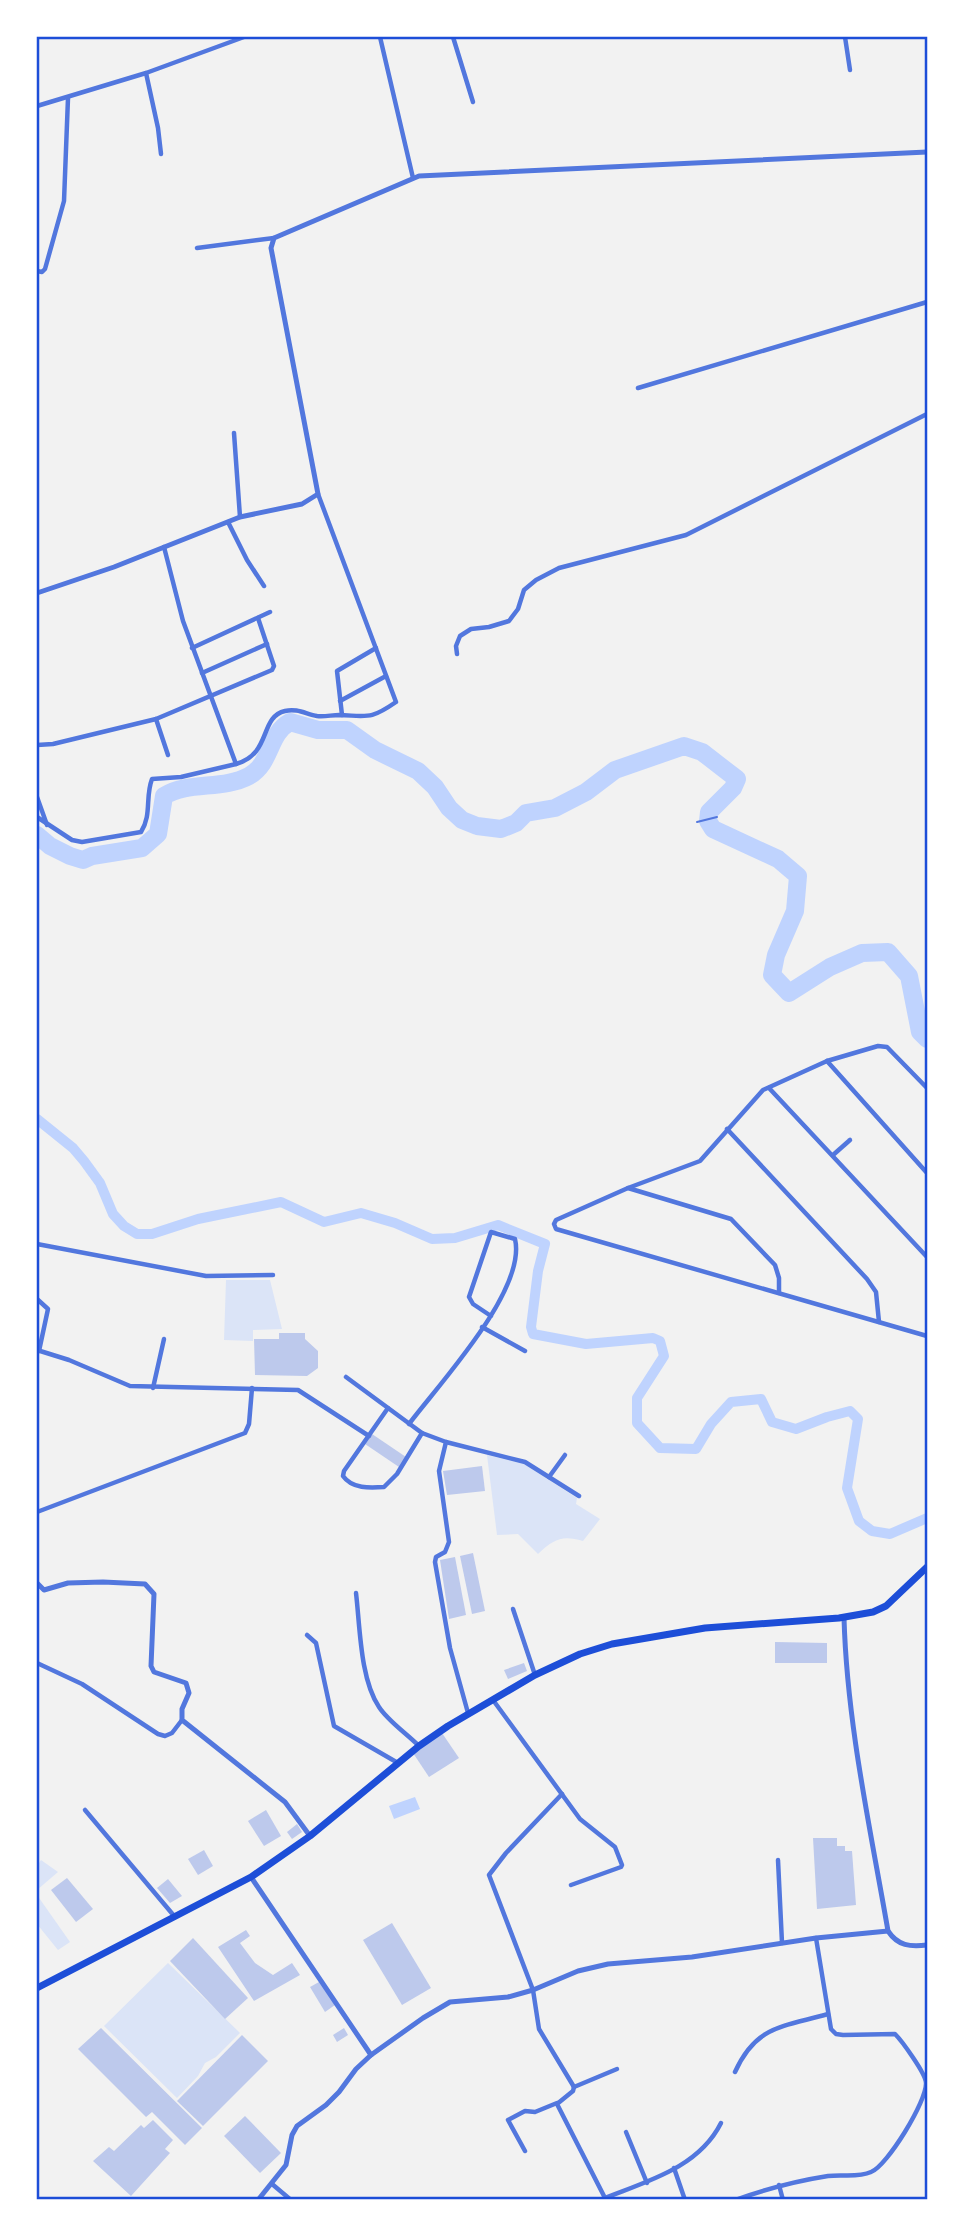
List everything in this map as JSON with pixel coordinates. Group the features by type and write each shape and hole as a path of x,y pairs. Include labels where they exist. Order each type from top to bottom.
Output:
{"main road":[{"path":"37,1988 251,1877 310,1836 396,1762 468,1713 535,1673 612,1644 705,1628 844,1620 886,1606 927,1567"}],"street":[{"path":"37,106 146,73 244,37"},
{"path":"380,37 413,178"},
{"path":"453,37 472,102"},
{"path":"845,37 850,71"},
{"path":"146,73 156,117 160,153"},
{"path":"37,271 42,272 45,269 64,201 68,98"},
{"path":"197,248 274,238 413,178 927,152"},
{"path":"37,817 72,840 82,842 141,832 148,816 149,787 152,779 207,772 249,761 263,741 269,723 282,711 295,710 316,716 372,716 396,702 318,494 273,260 271,242 274,238"},
{"path":"638,388 927,302"},
{"path":"457,654 456,646 460,636 471,629 509,621 518,609 524,590 559,568 685,535 927,414"},
{"path":"234,433 240,517"},
{"path":"37,593 240,517 289,509 318,494"},
{"path":"228,522 264,586"},
{"path":"164,547 183,621 236,764"},
{"path":"192,648 270,612"},
{"path":"37,746 156,719 272,670 274,666 258,618"},
{"path":"202,673 267,644"},
{"path":"342,715 337,671 376,648"},
{"path":"340,701 386,676"},
{"path":"156,719 168,755"},
{"path":"37,797 47,825"},
{"path":"927,1088 887,1047 878,1046 827,1062 757,1094 700,1161 628,1188 555,1220 556,1228 927,1336"},
{"path":"827,1062 927,1172"},
{"path":"769,1088 927,1257"},
{"path":"727,1129 867,1279 876,1292 879,1322"},
{"path":"833,1155 850,1140"},
{"path":"628,1188 731,1219 775,1265 779,1278 779,1293"},
{"path":"408,1424 491,1316 506,1291 516,1242 515,1239 491,1232 469,1297 473,1304 491,1316"},
{"path":"37,1244 206,1276 273,1275"},
{"path":"37,1299 48,1308 38,1350 69,1360 119,1383 153,1388 298,1390 369,1436"},
{"path":"482,1327 525,1351"},
{"path":"153,1388 163,1339"},
{"path":"346,1377 422,1433 446,1442 525,1462 579,1496"},
{"path":"37,1511 244,1433 249,1424 252,1388"},
{"path":"388,1408 344,1471 343,1476 351,1484 384,1488 397,1474 422,1433"},
{"path":"446,1442 439,1471 449,1542 445,1552 436,1557 435,1562 450,1648 468,1713"},
{"path":"549,1477 565,1455"},
{"path":"37,1583 44,1590 68,1583 103,1582 145,1584 151,1588 154,1594 151,1666 155,1672 186,1683 189,1693 182,1709 182,1720 172,1733 165,1737 82,1684 37,1663"},
{"path":"356,1593 363,1653 369,1682 379,1707 419,1746"},
{"path":"513,1609 535,1673"},
{"path":"844,1620 846,1669 862,1786 888,1931 901,1944 911,1947 927,1945"},
{"path":"307,1635 316,1643 334,1726 396,1762"},
{"path":"493,1700 505,1720 580,1819 615,1847 621,1867 571,1885"},
{"path":"182,1720 285,1802 310,1836"},
{"path":"562,1794 506,1853 489,1875 533,1990 539,2029 574,2087"},
{"path":"85,1810 175,1917"},
{"path":"778,1860 782,1943"},
{"path":"251,1877 371,2055"},
{"path":"258,2200 288,2160 292,2135 297,2126 326,2105 356,2068 371,2055 450,2002 497,1999 533,1990 579,1970 608,1964 692,1957 816,1938 888,1931"},
{"path":"735,2200 779,2185 837,2175 862,2175 877,2169 901,2138 926,2087 925,2077 895,2034 836,2034 831,2029 816,1938"},
{"path":"735,2072 742,2056 756,2039 773,2030 828,2014"},
{"path":"525,2151 508,2120 525,2111 540,2111 557,2103 573,2091 574,2087 617,2070"},
{"path":"557,2103 603,2199 647,2183 674,2168 705,2147 715,2136 721,2123"},
{"path":"626,2133 647,2183"},
{"path":"674,2168 685,2200"},
{"path":"272,2184 291,2200"},
{"path":"779,2185 783,2200"}],"lane":[{"path":"697,822 717,817"}],"shaded area":[{"path":"226,1280 270,1280 282,1329 253,1330 253,1341 224,1340"},
{"path":"487,1455 524,1464 577,1498 576,1504 600,1519 583,1541 569,1538 559,1540 538,1554 518,1534 497,1535"},
{"path":"41,1860 58,1872 37,1890 37,1866"},
{"path":"37,1895 70,1942 58,1950 37,1924"},
{"path":"168,1963 240,2033 216,2057 205,2063 198,2076 177,2098 104,2026"}],"water":[{"path":"415,1797 420,1809 394,1819 389,1806"}],"building":[{"path":"279,1333 305,1333 305,1339 318,1351 318,1368 307,1376 255,1375 254,1339 279,1339"},
{"path":"372,1434 406,1457 399,1467 365,1444"},
{"path":"482,1466 485,1491 447,1495 443,1471"},
{"path":"473,1553 485,1611 472,1614 460,1556"},
{"path":"455,1557 466,1615 449,1619 440,1560"},
{"path":"775,1642 827,1643 827,1663 775,1663"},
{"path":"524,1663 527,1671 508,1679 504,1670"},
{"path":"442,1733 459,1758 429,1777 413,1753"},
{"path":"266,1810 281,1836 264,1846 248,1821"},
{"path":"297,1824 302,1832 292,1839 287,1832"},
{"path":"813,1838 837,1838 837,1846 845,1846 845,1851 852,1851 856,1905 817,1909"},
{"path":"204,1850 213,1866 198,1875 188,1859"},
{"path":"67,1878 93,1909 76,1922 51,1890"},
{"path":"168,1879 182,1896 170,1903 157,1888"},
{"path":"392,1923 431,1988 402,2005 363,1940"},
{"path":"246,1930 250,1936 240,1943 255,1963 273,1975 292,1963 300,1975 254,2001 218,1947"},
{"path":"193,1938 248,1998 225,2019 170,1961"},
{"path":"319,1982 335,2005 325,2012 310,1987"},
{"path":"101,2028 202,2128 185,2145 152,2112 146,2117 78,2049"},
{"path":"344,2028 348,2035 337,2042 333,2035"},
{"path":"242,2035 268,2061 203,2126 177,2101"},
{"path":"245,2116 281,2153 260,2173 224,2136"},
{"path":"153,2120 173,2140 165,2149 170,2153 131,2196 93,2161 109,2147 114,2151 141,2125 144,2128"}],"waterway":[{"path":"37,835 50,846 83,860 92,856 142,848 158,834 164,796 173,791 228,783 249,776 262,764 278,734 290,722 318,730 347,730 375,750 418,771 462,820 477,826 501,829 516,823 526,813 555,808 586,792 615,770 684,746 702,752 737,779 733,788 709,812 708,821 713,829 778,859 798,876 795,911 776,955 772,975 789,993 830,967 862,953 888,952 909,976 920,1032 927,1039"},
{"path":"37,1119 73,1148 100,1183 113,1214 124,1226 137,1234 152,1234 198,1219 281,1202 324,1222 361,1213 395,1223 432,1239 455,1238 498,1225 545,1244 538,1271 531,1327 533,1334 586,1344 653,1338 660,1341 664,1356 637,1398 637,1423 660,1448 696,1449 711,1424 731,1402 761,1399 772,1422 796,1429 850,1411 858,1419 847,1488 859,1521 872,1531 890,1534 927,1518"}]}
